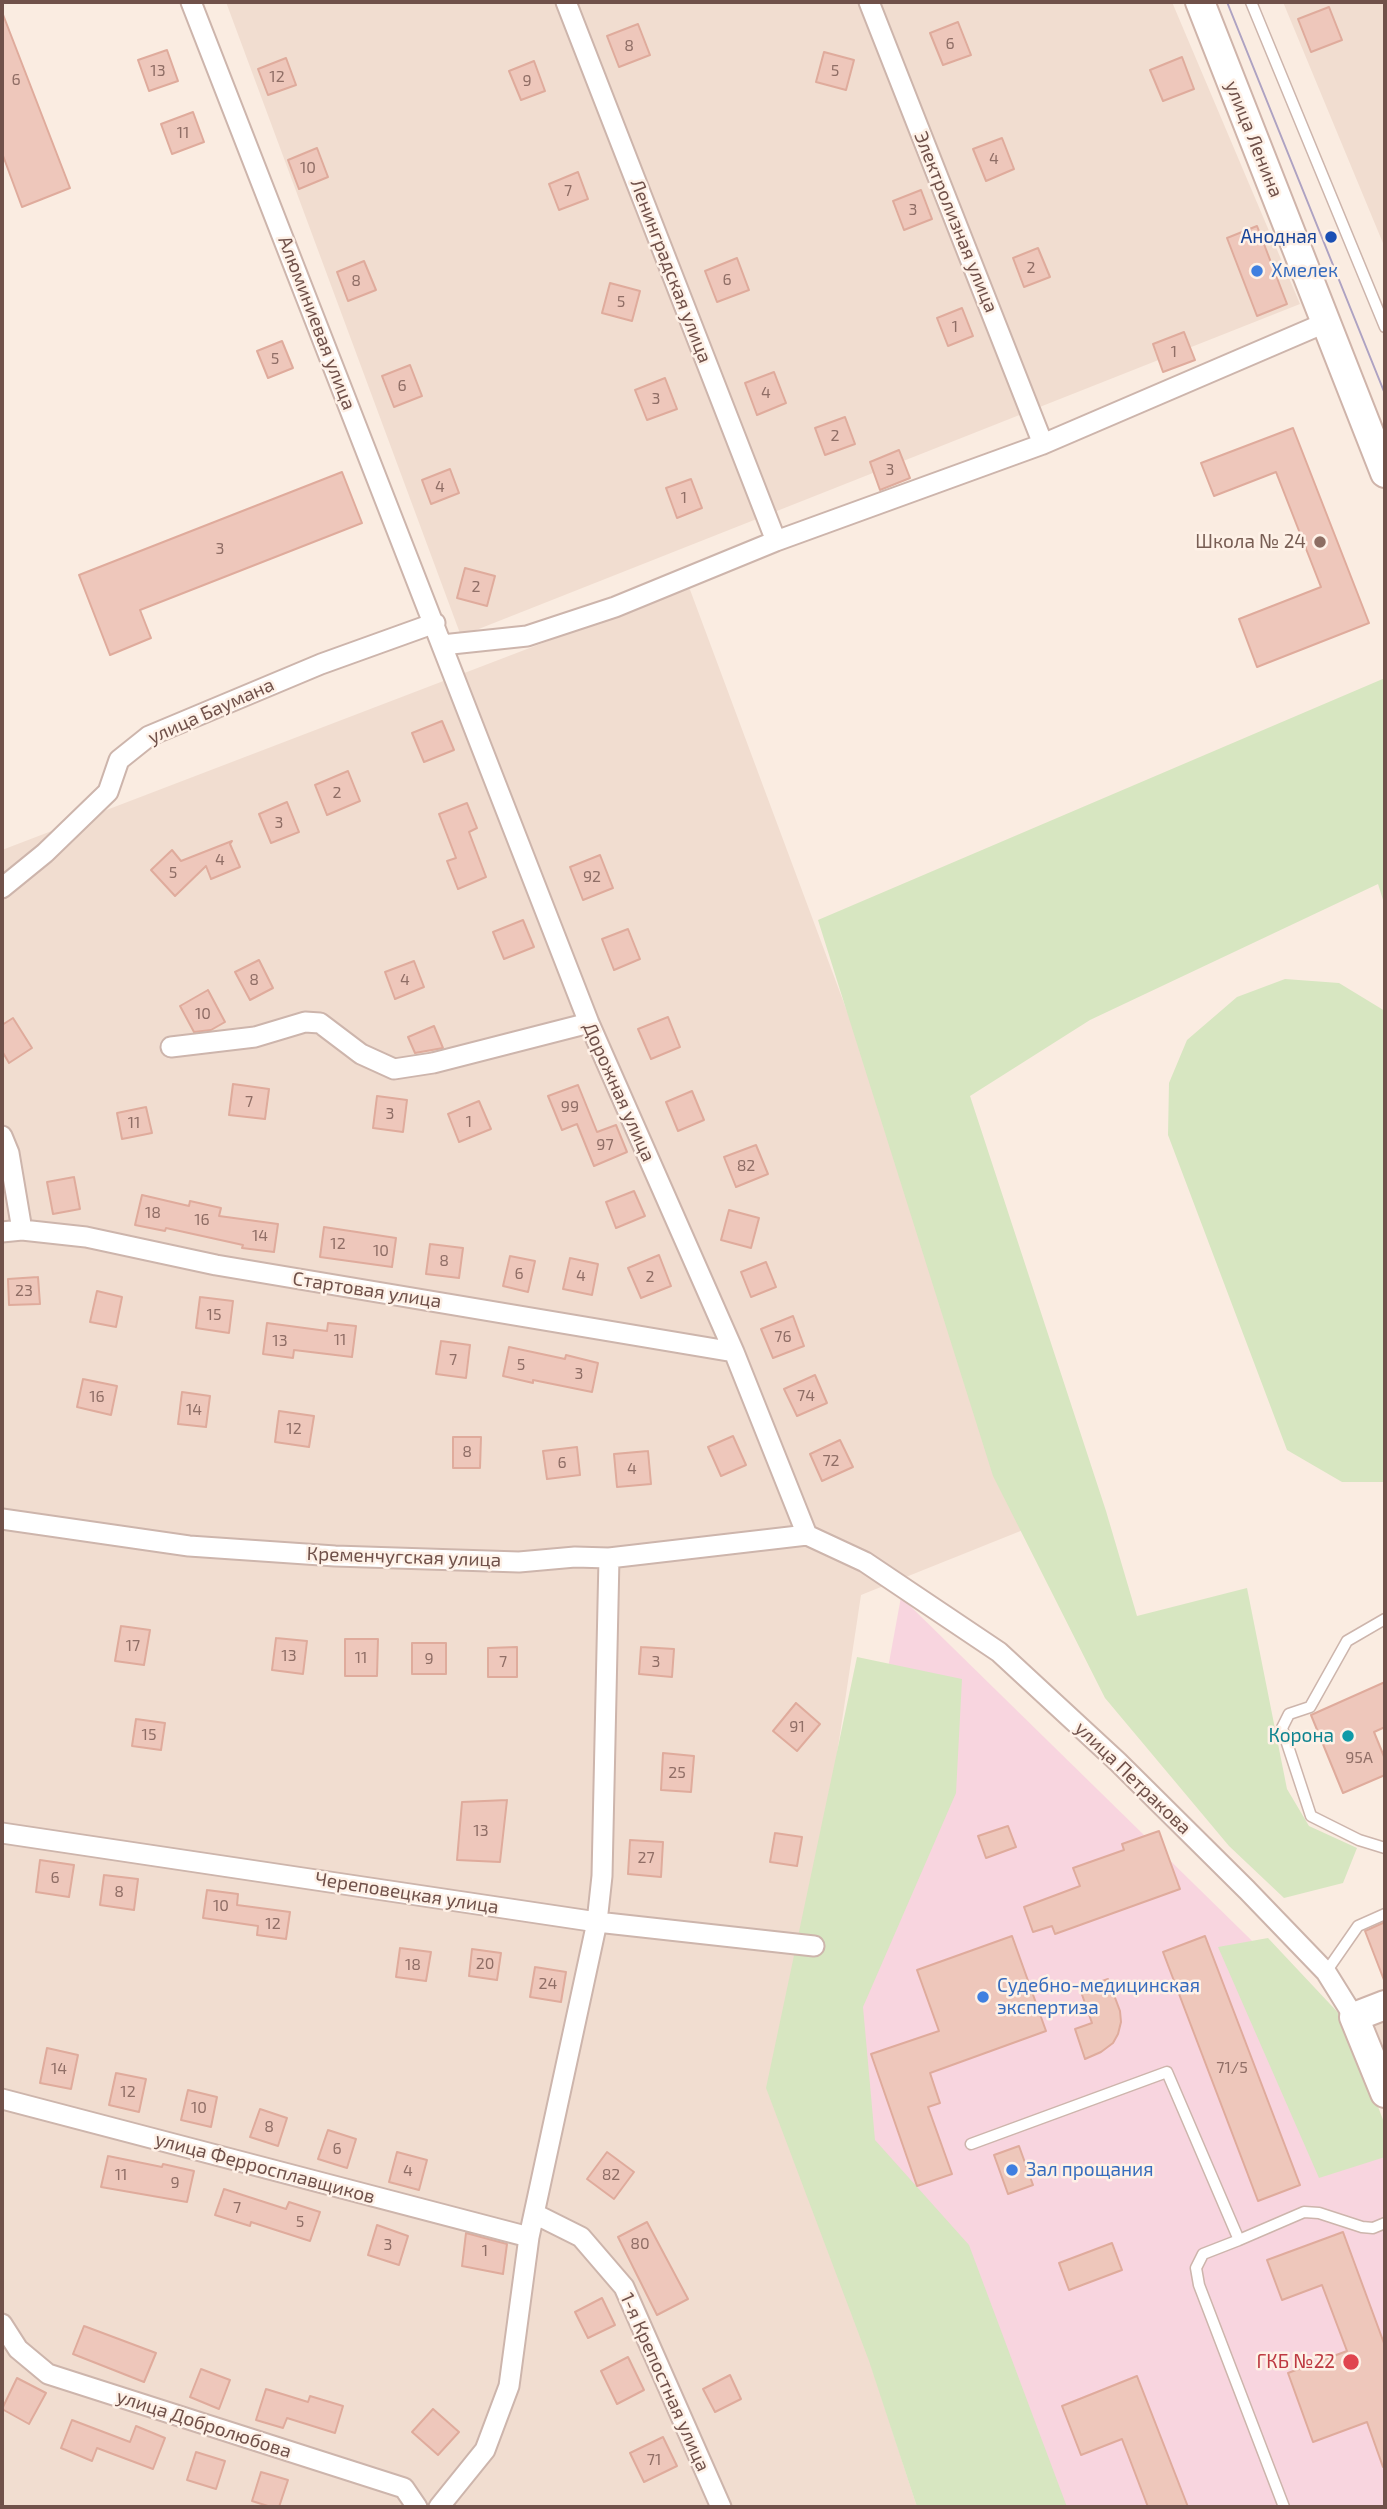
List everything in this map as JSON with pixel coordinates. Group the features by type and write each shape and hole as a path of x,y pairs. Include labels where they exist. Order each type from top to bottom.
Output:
{"main road":[{"name":"улица Ленина","path":"1200,2 1385,473"},
{"path":"1354,2017 1385,2005"},
{"name":"улица Петракова","path":"1354,2017 1385,2093"}],"street":[{"name":"Алюминиевая улица","path":"191,2 442,645"},
{"name":"Ленинградская улица","path":"566,2 776,541"},
{"name":"Электролизная улица","path":"869,2 1042,444"},
{"path":"442,645 527,636 615,607 776,541 1042,444 1327,322"},
{"name":"улица Баумана","path":"2,888 45,853 108,792 120,760 149,736 321,664 435,623"},
{"name":"Дорожная улица","path":"442,645 589,1023 734,1352 807,1535"},
{"path":"171,1046 255,1037 305,1022 320,1023 361,1054 394,1069 433,1063 589,1023"},
{"path":"2,1136 9,1153 12,1231"},
{"name":"Стартовая улица","path":"12,1231 86,1237 216,1265 734,1352"},
{"name":"Кременчугская улица","path":"2,1519 189,1546 335,1556 519,1562 575,1557 609,1558 807,1535"},
{"name":"улица Петракова","path":"807,1535 865,1562 999,1652 1118,1762 1326,1972 1354,2017"},
{"path":"439,2507 485,2450 509,2386 529,2236 597,1922 602,1876 609,1558"},
{"name":"Череповецкая улица","path":"2,1833 597,1922 814,1947"},
{"name":"улица Ферросплавщиков","path":"2,2099 529,2236"},
{"name":"1-я Крепостная улица","path":"535,2214 581,2237 625,2287 721,2507"},
{"name":"улица Добролюбова","path":"2,2324 18,2349 48,2374 404,2488 417,2507"}],"lane":[{"path":"1251,2 1385,327"},
{"path":"1385,1619 1347,1640 1310,1707 1289,1714 1282,1728 1311,1816 1359,1840 1385,1848"},
{"path":"1326,1972 1358,1926 1385,1914"},
{"path":"971,2144 1167,2072 1239,2240"},
{"path":"1284,2507 1199,2286 1196,2267 1203,2254 1304,2212 1319,2213 1362,2227 1373,2228 1385,2223"}],"shaded area":[{"path":"226,2 1172,2 1300,304 461,636"},
{"path":"1283,2 1385,2 1385,248"},
{"path":"689,587 1038,1524 861,1595 785,2098 917,2507 2,2507 2,850"},
{"path":"901,1597 1341,2028 1385,2137 1385,2507 989,2507 807,2111"},
{"path":"1385,2018 1385,2063 1370,2025"}],"green space":[{"path":"1385,678 1385,906 1378,884 1090,1020 970,1096 1106,1511 1137,1616 1247,1588 1287,1789 1309,1826 1357,1848 1343,1883 1284,1898 1229,1846 1105,1698 993,1476 818,920"},
{"path":"1285,979 1339,983 1385,1011 1385,1482 1342,1482 1287,1450 1168,1135 1169,1083 1187,1040 1237,997"},
{"path":"857,1657 962,1679 956,1793 863,2007 875,2140 969,2245 1067,2507 917,2507 869,2361 766,2088"},
{"path":"1268,1938 1345,2020 1385,2125 1385,2157 1319,2178 1218,1947"}],"building":[{"path":"1329,7 1342,40 1311,52 1298,19"},
{"path":"2,12 70,188 22,207 2,153"},
{"path":"958,22 971,55 943,65 930,33"},
{"path":"638,24 650,55 619,67 607,36"},
{"path":"167,50 178,81 149,91 138,60"},
{"path":"824,52 854,60 846,90 816,82"},
{"path":"1182,57 1194,89 1163,101 1150,70"},
{"path":"286,58 296,85 268,95 258,69"},
{"path":"534,61 545,91 521,100 509,71"},
{"path":"193,112 204,142 172,154 161,124"},
{"path":"1002,138 1014,169 986,181 973,149"},
{"path":"317,148 328,177 299,189 288,160"},
{"path":"578,172 588,199 559,210 549,184"},
{"path":"921,190 932,219 904,230 893,201"},
{"name":"Хмелек","path":"1257,226 1287,304 1257,316 1227,238"},
{"path":"1038,248 1050,277 1024,287 1013,258"},
{"path":"737,258 749,290 717,302 705,271"},
{"path":"364,261 376,290 348,301 337,272"},
{"path":"610,283 640,291 632,321 602,313"},
{"path":"962,308 973,336 948,346 937,318"},
{"path":"1184,332 1195,360 1163,372 1153,344"},
{"path":"282,341 293,368 268,378 257,351"},
{"path":"410,365 422,396 394,407 382,376"},
{"path":"774,372 786,403 757,415 745,383"},
{"path":"665,378 677,409 647,420 635,390"},
{"path":"845,417 855,444 825,455 815,428"},
{"name":"Школа № 24","path":"1293,428 1369,623 1257,667 1239,619 1321,587 1276,472 1214,496 1201,463"},
{"path":"899,450 910,478 880,490 870,462"},
{"path":"450,469 459,493 431,504 422,480"},
{"path":"342,472 362,523 140,610 151,638 110,655 79,575"},
{"path":"691,479 702,508 677,518 666,488"},
{"path":"465,568 495,576 487,606 457,598"},
{"path":"442,721 454,750 424,762 412,733"},
{"path":"348,771 360,801 327,815 315,785"},
{"path":"287,802 299,832 271,843 259,814"},
{"path":"467,803 477,828 469,832 486,877 458,889 447,861 456,858 439,814"},
{"path":"232,841 230,844 240,867 211,879 206,866 175,896 151,870 172,850 181,861"},
{"path":"600,855 613,888 583,900 570,867"},
{"path":"523,920 534,947 504,959 493,932"},
{"path":"628,929 640,959 614,970 602,939"},
{"path":"259,960 273,988 250,1000 235,972"},
{"path":"414,961 424,987 395,999 385,972"},
{"path":"208,990 225,1022 211,1030 194,1032 180,1006"},
{"path":"668,1017 680,1047 651,1059 638,1029"},
{"path":"13,1018 32,1048 9,1063 2,1051 2,1025"},
{"path":"434,1026 443,1048 415,1053 408,1037"},
{"path":"233,1084 269,1089 265,1119 229,1115"},
{"path":"578,1085 597,1132 616,1125 627,1152 594,1166 577,1124 562,1130 548,1096"},
{"path":"692,1091 704,1120 678,1131 666,1102"},
{"path":"377,1096 407,1100 403,1132 373,1128"},
{"path":"479,1101 491,1129 459,1142 448,1114"},
{"path":"146,1107 152,1133 122,1139 117,1113"},
{"path":"756,1145 768,1174 736,1187 724,1157"},
{"path":"74,1177 80,1209 53,1214 47,1182"},
{"path":"634,1191 645,1216 616,1228 606,1202"},
{"path":"142,1195 189,1206 190,1201 221,1208 219,1216 278,1224 274,1252 242,1248 243,1245 166,1228 165,1231 135,1225"},
{"path":"729,1210 759,1218 751,1248 721,1240"},
{"path":"324,1227 396,1238 392,1267 320,1257"},
{"path":"430,1244 463,1248 459,1278 426,1274"},
{"path":"659,1255 671,1286 641,1298 628,1268"},
{"path":"510,1256 535,1261 528,1292 503,1286"},
{"path":"570,1258 598,1264 592,1295 563,1289"},
{"path":"766,1262 776,1287 751,1297 741,1272"},
{"path":"38,1277 40,1304 9,1305 8,1279"},
{"path":"97,1291 122,1297 116,1327 90,1322"},
{"path":"200,1297 233,1301 229,1333 196,1328"},
{"path":"793,1316 804,1346 773,1358 761,1329"},
{"path":"267,1323 327,1331 328,1323 356,1326 352,1357 294,1350 293,1358 263,1354"},
{"path":"441,1341 470,1345 466,1378 436,1374"},
{"path":"509,1347 565,1359 566,1355 598,1363 592,1392 503,1376"},
{"path":"815,1375 827,1403 797,1416 784,1389"},
{"path":"83,1379 117,1386 111,1415 77,1407"},
{"path":"182,1392 210,1396 206,1427 178,1424"},
{"path":"279,1411 314,1416 309,1447 275,1442"},
{"path":"733,1436 746,1465 721,1476 708,1447"},
{"path":"453,1437 481,1437 480,1468 453,1468"},
{"path":"840,1440 853,1467 822,1481 810,1454"},
{"path":"577,1447 580,1475 547,1479 543,1451"},
{"path":"648,1451 651,1484 617,1487 614,1454"},
{"path":"121,1626 150,1630 144,1665 115,1661"},
{"path":"276,1638 307,1641 303,1674 272,1670"},
{"path":"345,1639 378,1639 377,1676 345,1676"},
{"path":"412,1643 446,1643 446,1674 412,1674"},
{"path":"517,1647 517,1677 488,1677 488,1648"},
{"path":"641,1647 674,1649 672,1677 639,1674"},
{"name":"Корона","path":"1385,1682 1385,1727 1374,1732 1385,1759 1385,1775 1343,1793 1311,1715"},
{"path":"796,1703 820,1724 797,1751 773,1731"},
{"path":"136,1719 165,1723 161,1750 132,1746"},
{"path":"663,1753 694,1756 691,1792 661,1790"},
{"path":"507,1800 500,1862 457,1860 462,1802"},
{"path":"1008,1826 1016,1847 986,1858 978,1836"},
{"path":"1159,1831 1180,1889 1055,1934 1052,1926 1033,1932 1024,1907 1080,1886 1073,1868 1124,1850 1122,1844"},
{"path":"775,1833 802,1837 797,1866 770,1862"},
{"path":"630,1840 663,1842 661,1877 628,1874"},
{"path":"40,1860 74,1865 69,1897 36,1892"},
{"path":"104,1875 138,1879 134,1910 100,1905"},
{"path":"207,1890 238,1894 237,1905 290,1912 286,1939 257,1935 258,1926 203,1918"},
{"path":"1385,1922 1385,1980 1384,1980 1365,1931"},
{"path":"1012,1936 1046,2031 930,2073 940,2103 928,2107 952,2174 917,2186 871,2054 939,2031 917,1970"},
{"path":"1205,1936 1300,2185 1258,2201 1163,1952"},
{"path":"400,1948 431,1952 426,1981 396,1977"},
{"path":"472,1949 501,1953 497,1980 469,1976"},
{"path":"535,1967 566,1972 561,2002 530,1997"},
{"path":"1108,1979 1120,2011 1118,2034 1113,2043 1085,2059 1075,2029 1092,2023 1080,1989"},
{"path":"47,2048 78,2055 71,2089 40,2083"},
{"path":"116,2073 146,2079 139,2112 109,2105"},
{"path":"188,2090 217,2097 211,2127 181,2120"},
{"path":"260,2109 287,2118 278,2146 250,2137"},
{"path":"328,2130 356,2139 347,2168 318,2159"},
{"path":"1019,2146 1033,2185 1008,2194 994,2155"},
{"path":"397,2152 427,2160 419,2190 389,2182"},
{"path":"607,2152 634,2172 614,2199 587,2179"},
{"path":"108,2156 194,2171 187,2202 101,2187"},
{"path":"224,2189 286,2209 289,2202 320,2212 310,2241 251,2222 250,2226 215,2215"},
{"path":"647,2222 688,2299 657,2315 618,2237"},
{"path":"377,2225 408,2236 399,2265 368,2255"},
{"name":"ГКБ №22","path":"1343,2232 1385,2346 1385,2467 1367,2422 1313,2442 1288,2373 1347,2351 1322,2285 1282,2300 1267,2260"},
{"path":"466,2233 507,2244 503,2274 462,2266"},
{"path":"1112,2243 1122,2270 1069,2290 1059,2263"},
{"path":"602,2298 615,2325 588,2338 575,2312"},
{"path":"84,2326 156,2353 144,2382 73,2354"},
{"path":"628,2357 644,2390 617,2404 601,2371"},
{"path":"201,2369 230,2380 219,2409 190,2397"},
{"path":"730,2375 741,2399 715,2412 703,2389"},
{"path":"1137,2376 1188,2507 1148,2507 1122,2439 1081,2455 1062,2406"},
{"path":"17,2378 46,2393 29,2424 2,2409"},
{"path":"266,2389 308,2402 310,2396 343,2406 335,2433 287,2418 283,2428 256,2420"},
{"path":"433,2409 459,2432 438,2455 412,2432"},
{"path":"72,2420 130,2442 136,2426 165,2438 153,2469 97,2448 92,2461 61,2448"},
{"path":"663,2437 677,2466 644,2482 630,2453"},
{"path":"196,2452 225,2461 216,2489 187,2480"},
{"path":"261,2472 288,2480 279,2507 252,2501"}],"tram line":[{"path":"1227,2 1385,394"}],"place":[{"name":"Анодная","path":"1331,237"},
{"name":"Хмелек","path":"1257,271"},
{"name":"Школа № 24","path":"1320,542"},
{"name":"Корона","path":"1348,1736"},
{"name":"Судебно-медицинская экспертиза","path":"983,1997"},
{"name":"Зал прощания","path":"1012,2170"},
{"name":"ГКБ №22","path":"1351,2362"}]}
